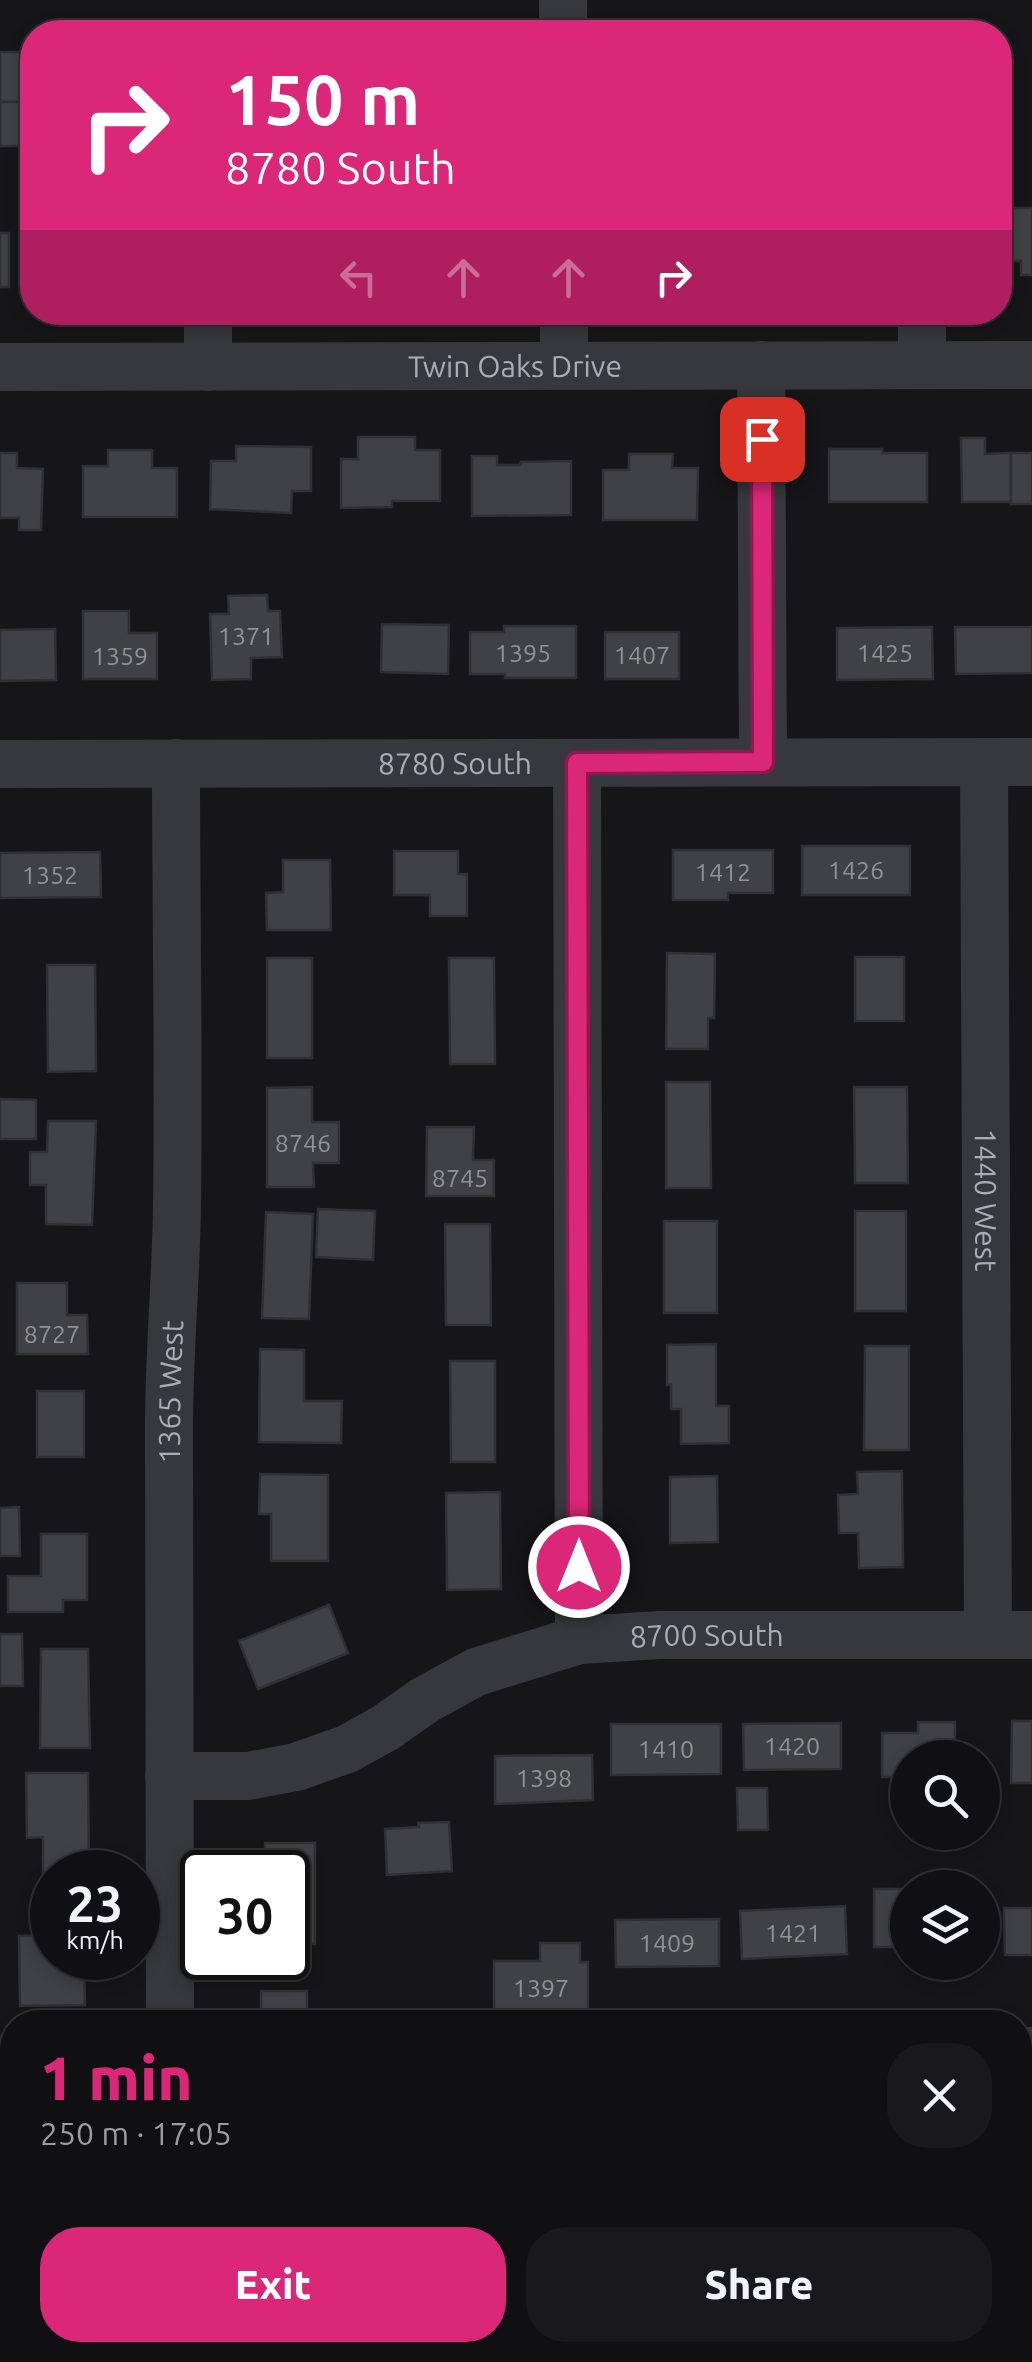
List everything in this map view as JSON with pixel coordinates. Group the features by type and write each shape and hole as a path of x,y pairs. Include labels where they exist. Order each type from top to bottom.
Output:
{"street":[{"path":"208,325 208,366"},
{"path":"564,325 564,364"},
{"path":"922,325 922,365"},
{"name":"Twin Oaks Drive","path":"0,367 1032,364"},
{"path":"761,366 763,762"},
{"name":"1440 West","path":"984,762 1010,1635"},
{"name":"8780 South","path":"0,764 1032,762"},
{"name":"1365 West","path":"170,2010 168,1428 177,1206 176,763"},
{"path":"577,763 579,1640"},
{"name":"8700 South","path":"170,1776 248,1776 296,1767 347,1749 476,1672 579,1640 660,1635 1010,1635"}],"building":[{"path":"0,52 20,52 20,102 0,102"},
{"path":"0,102 20,102 20,146 0,146"},
{"path":"1012,208 1032,208 1032,275 1021,275 1021,261 1012,261"},
{"path":"0,233 9,233 9,287 0,287"},
{"path":"358,437 415,437 415,450 440,450 440,501 392,501 392,507 341,508 341,459 358,459"},
{"path":"961,438 985,438 985,454 1011,453 1011,502 962,502"},
{"path":"236,446 311,447 311,491 292,491 291,513 210,509 211,461 236,461"},
{"path":"829,449 927,453 927,502 829,502"},
{"path":"108,450 152,450 152,468 177,468 177,517 83,517 83,466 108,466"},
{"path":"0,453 17,453 17,468 43,469 41,530 19,530 19,518 0,518"},
{"path":"1011,453 1032,453 1032,504 1011,504"},
{"path":"629,454 673,454 672,468 698,468 697,520 603,520 603,470 629,470"},
{"path":"472,456 497,456 497,465 571,461 571,515 472,516"},
{"path":"267,595 268,611 280,611 282,657 251,658 251,679 212,680 210,614 229,614 228,596"},
{"path":"83,611 129,611 129,633 157,633 157,679 83,679"},
{"path":"382,624 449,625 448,674 381,672"},
{"path":"504,626 576,626 576,678 470,674 470,632 504,632"},
{"path":"932,627 933,679 837,680 837,628"},
{"path":"955,627 1032,627 1032,673 956,674"},
{"path":"55,629 56,680 0,681 0,630"},
{"path":"605,632 679,632 679,679 605,679"},
{"path":"802,846 910,846 910,895 802,895"},
{"path":"673,850 773,850 773,893 728,893 728,900 673,900"},
{"path":"394,851 458,851 458,874 467,874 467,916 430,916 430,895 394,895"},
{"path":"100,852 101,897 0,898 0,853"},
{"path":"283,860 330,860 331,930 267,930 266,893 283,892"},
{"path":"667,953 715,954 714,1018 708,1018 708,1049 666,1049"},
{"path":"855,957 904,957 904,1021 855,1021"},
{"path":"267,958 312,958 312,1058 267,1058"},
{"path":"449,958 494,958 495,1064 450,1064"},
{"path":"47,965 95,965 96,1071 48,1072"},
{"path":"666,1082 710,1082 711,1188 666,1188"},
{"path":"312,1087 312,1122 339,1122 339,1163 313,1163 314,1187 267,1187 267,1088"},
{"path":"854,1087 907,1087 908,1183 855,1183"},
{"path":"0,1099 36,1100 36,1139 0,1139"},
{"path":"48,1121 96,1121 92,1225 46,1224 46,1185 30,1185 30,1152 47,1152"},
{"path":"427,1127 474,1127 473,1160 494,1160 494,1196 426,1196"},
{"path":"318,1209 375,1211 373,1260 316,1257"},
{"path":"855,1211 906,1211 906,1311 855,1311"},
{"path":"266,1212 313,1214 309,1319 262,1318"},
{"path":"664,1221 717,1221 717,1313 664,1313"},
{"path":"445,1224 490,1224 491,1325 446,1325"},
{"path":"17,1283 67,1283 67,1315 87,1315 88,1354 17,1354"},
{"path":"716,1344 716,1406 729,1406 729,1443 681,1444 681,1409 671,1409 671,1384 667,1385 667,1345"},
{"path":"865,1346 909,1346 909,1450 864,1450"},
{"path":"260,1349 304,1350 304,1401 342,1401 341,1443 259,1442"},
{"path":"450,1361 495,1361 495,1462 451,1462"},
{"path":"37,1391 84,1391 84,1457 37,1457"},
{"path":"902,1471 903,1567 859,1568 858,1533 839,1533 838,1495 858,1494 857,1472"},
{"path":"260,1474 328,1475 328,1561 271,1561 271,1514 259,1514"},
{"path":"717,1476 718,1542 670,1543 670,1477"},
{"path":"500,1492 501,1589 447,1590 446,1493"},
{"path":"19,1507 20,1556 0,1556 0,1508"},
{"path":"41,1534 87,1534 87,1600 63,1600 63,1612 8,1612 8,1576 41,1576"},
{"path":"329,1605 348,1653 258,1689 239,1641"},
{"path":"0,1634 22,1634 23,1686 0,1686"},
{"path":"41,1649 88,1649 90,1748 40,1748"},
{"path":"1012,1721 1032,1721 1032,1783 1011,1783"},
{"path":"918,1722 955,1722 955,1740 890,1740 890,1777 882,1777 882,1733 918,1733"},
{"path":"841,1723 841,1769 744,1770 743,1724"},
{"path":"611,1724 721,1724 721,1774 611,1775"},
{"path":"592,1755 593,1800 495,1804 495,1756"},
{"path":"26,1773 88,1773 89,1850 43,1850 43,1837 27,1838"},
{"path":"737,1788 767,1788 768,1830 738,1830"},
{"path":"449,1822 452,1871 387,1875 385,1829"},
{"path":"265,1843 315,1843 315,1944 310,1944 310,1850 265,1850"},
{"path":"874,1889 890,1889 890,1947 874,1947"},
{"path":"845,1906 847,1954 742,1959 740,1911"},
{"path":"1004,1908 1032,1908 1032,1955 1005,1955"},
{"path":"719,1919 719,1966 616,1967 615,1920"},
{"path":"19,1936 30,1936 30,1980 84,1980 85,2005 20,2006"},
{"path":"540,1943 580,1943 580,1962 588,1962 588,2010 494,2010 494,1961 540,1961"},
{"path":"261,1991 307,1991 307,2010 261,2010"}],"route":[{"path":"579,1567 577,763 763,762 762,439"}]}
